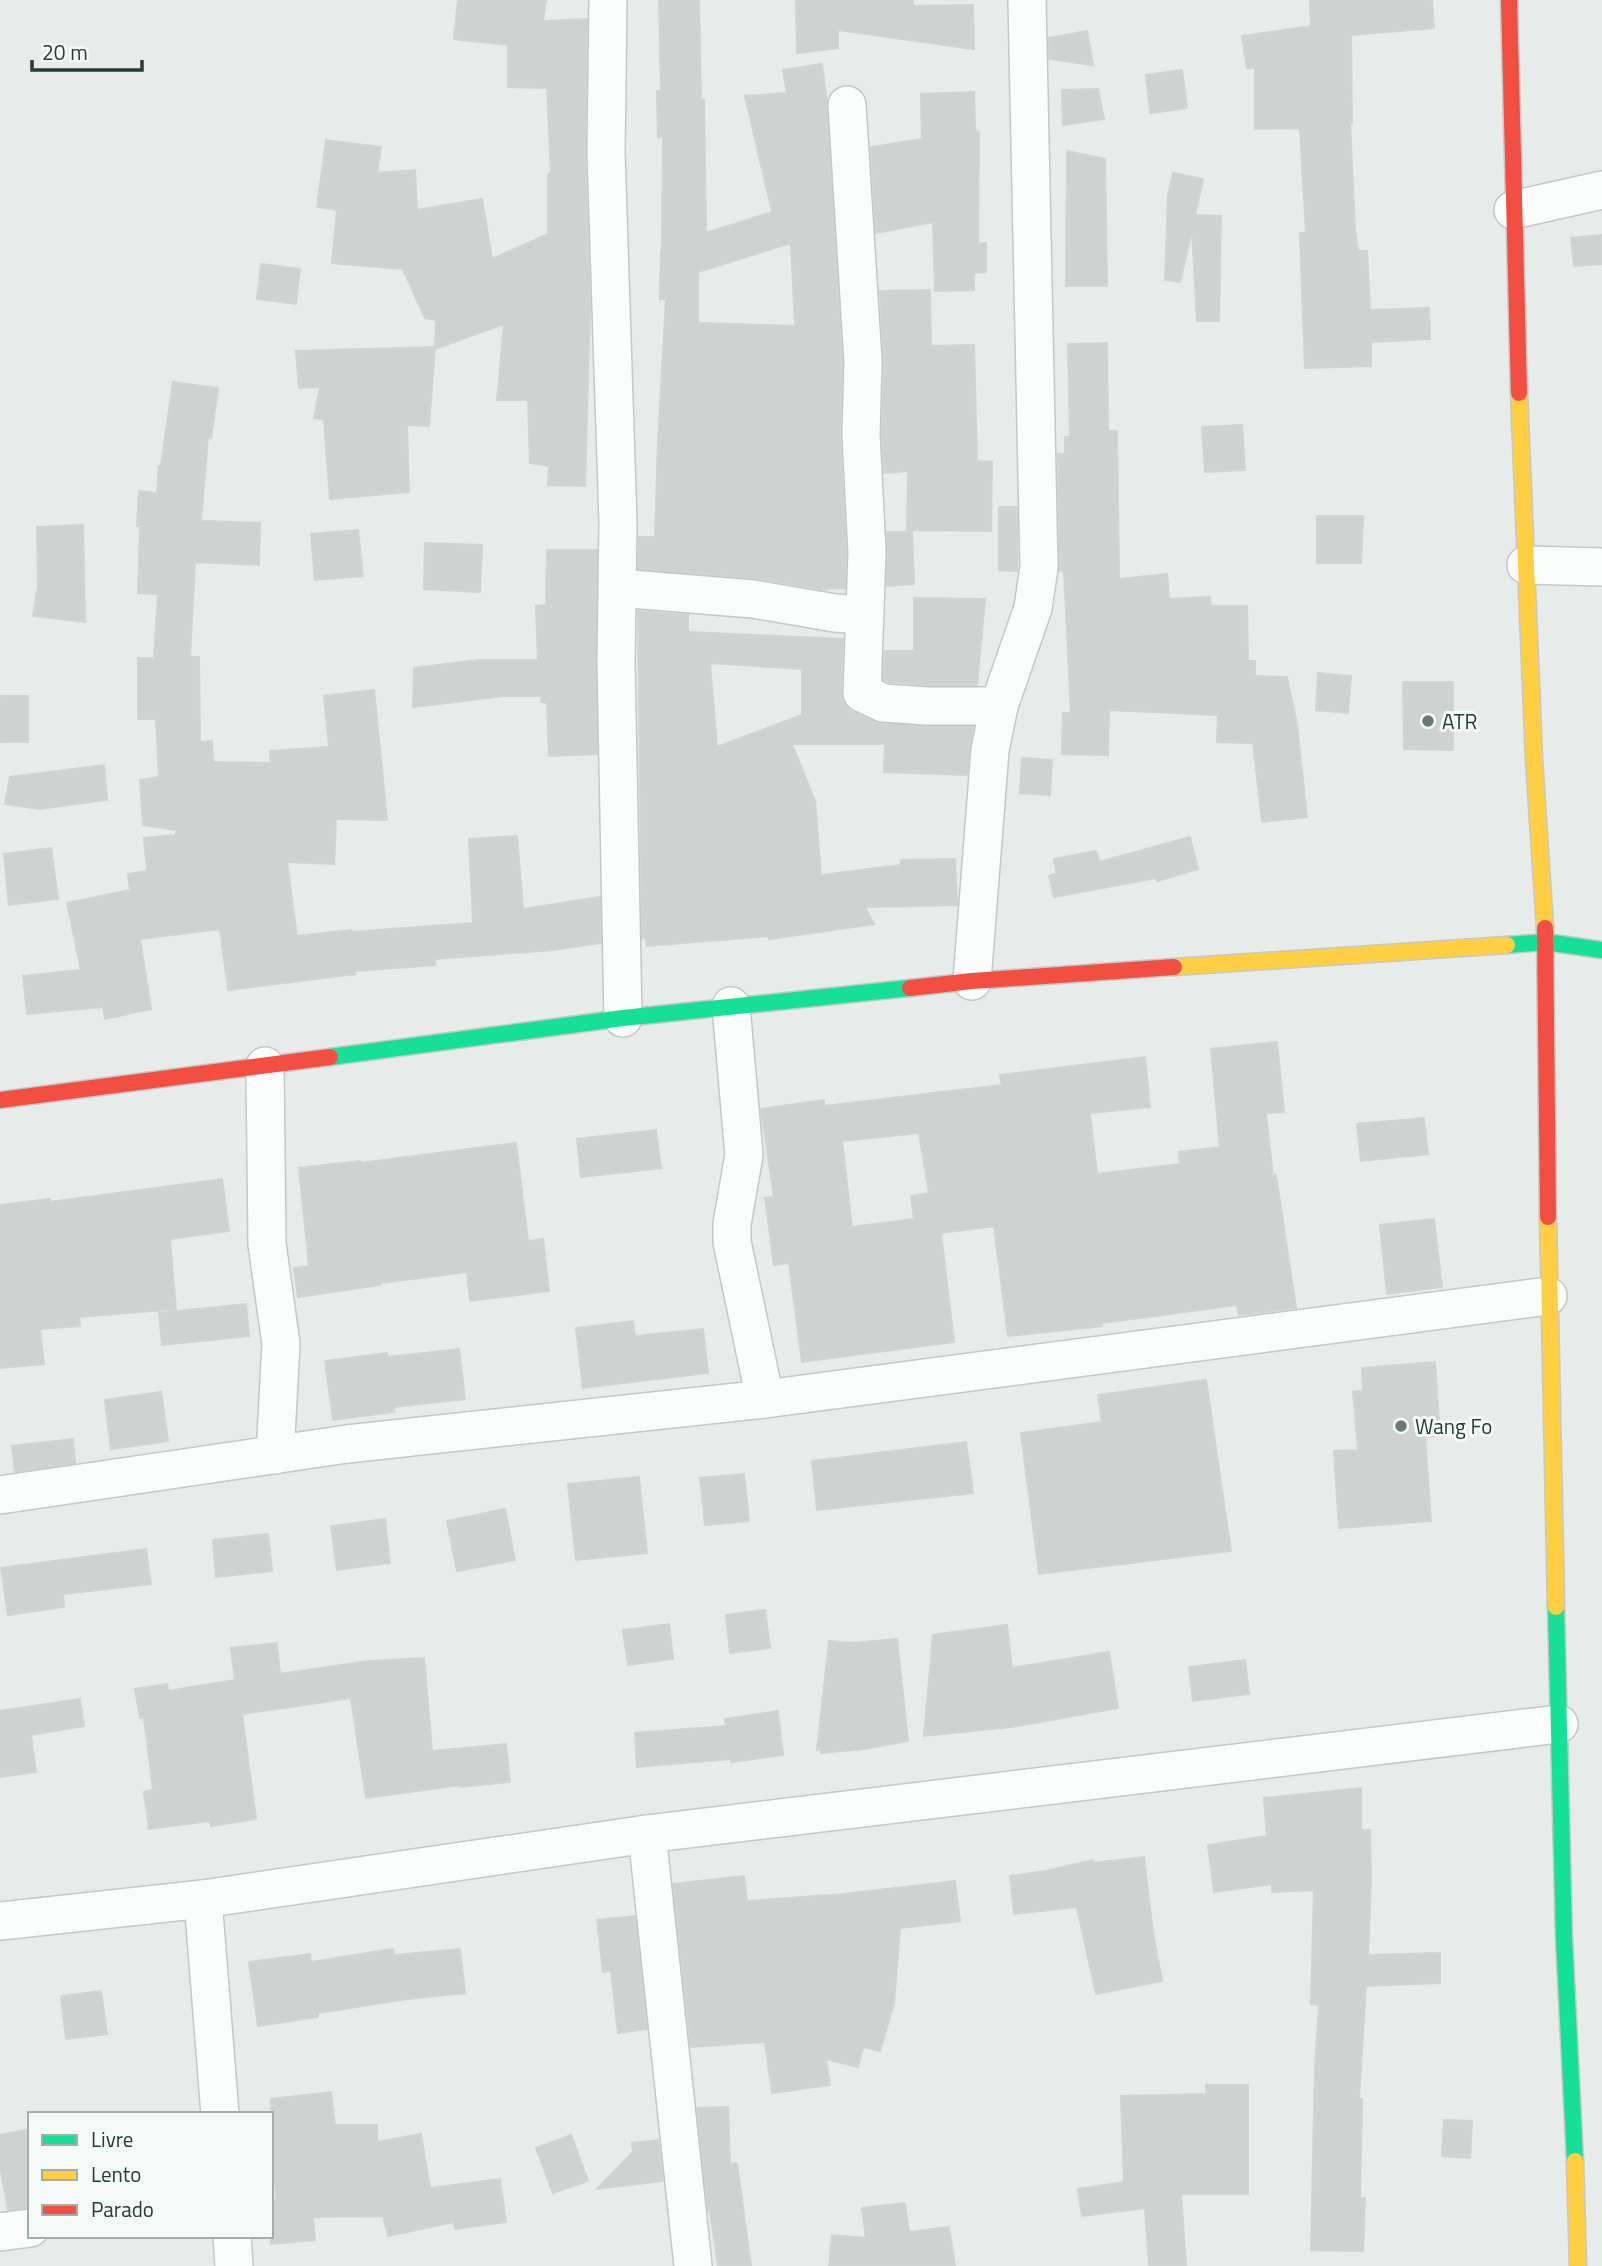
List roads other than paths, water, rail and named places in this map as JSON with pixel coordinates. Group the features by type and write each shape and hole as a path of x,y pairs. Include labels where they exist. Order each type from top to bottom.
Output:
{"main road":[{"path":"1509,0 1513,210 1526,565 1545,942 1548,1296 1564,1938 1578,2266"},
{"path":"0,1100 623,1017 972,981 1545,942 1602,950"}],"street":[{"path":"608,0 606,153 618,522 616,662 623,1017"},
{"path":"972,981 990,750 999,706 1034,608 1039,567 1027,0"},
{"path":"847,105 863,361 861,435 867,552 862,693 883,703 999,706"},
{"path":"1513,210 1602,190"},
{"path":"1526,565 1602,567"},
{"path":"618,588 752,599 835,613 864,615"},
{"path":"731,1006 744,1155 732,1224 732,1242 765,1399"},
{"path":"265,1066 267,1244 281,1362 275,1455"},
{"path":"0,1495 347,1444 765,1399 1548,1296"},
{"path":"0,1921 203,1899 647,1834 1559,1724"},
{"path":"647,1834 693,2266"},
{"path":"203,1899 220,2112"},
{"path":"0,2232 28,2228"},
{"path":"232,2238 234,2266"}],"place":[{"name":"ATR","path":"1428,721"},
{"name":"Wang Fo","path":"1401,1426"}]}
